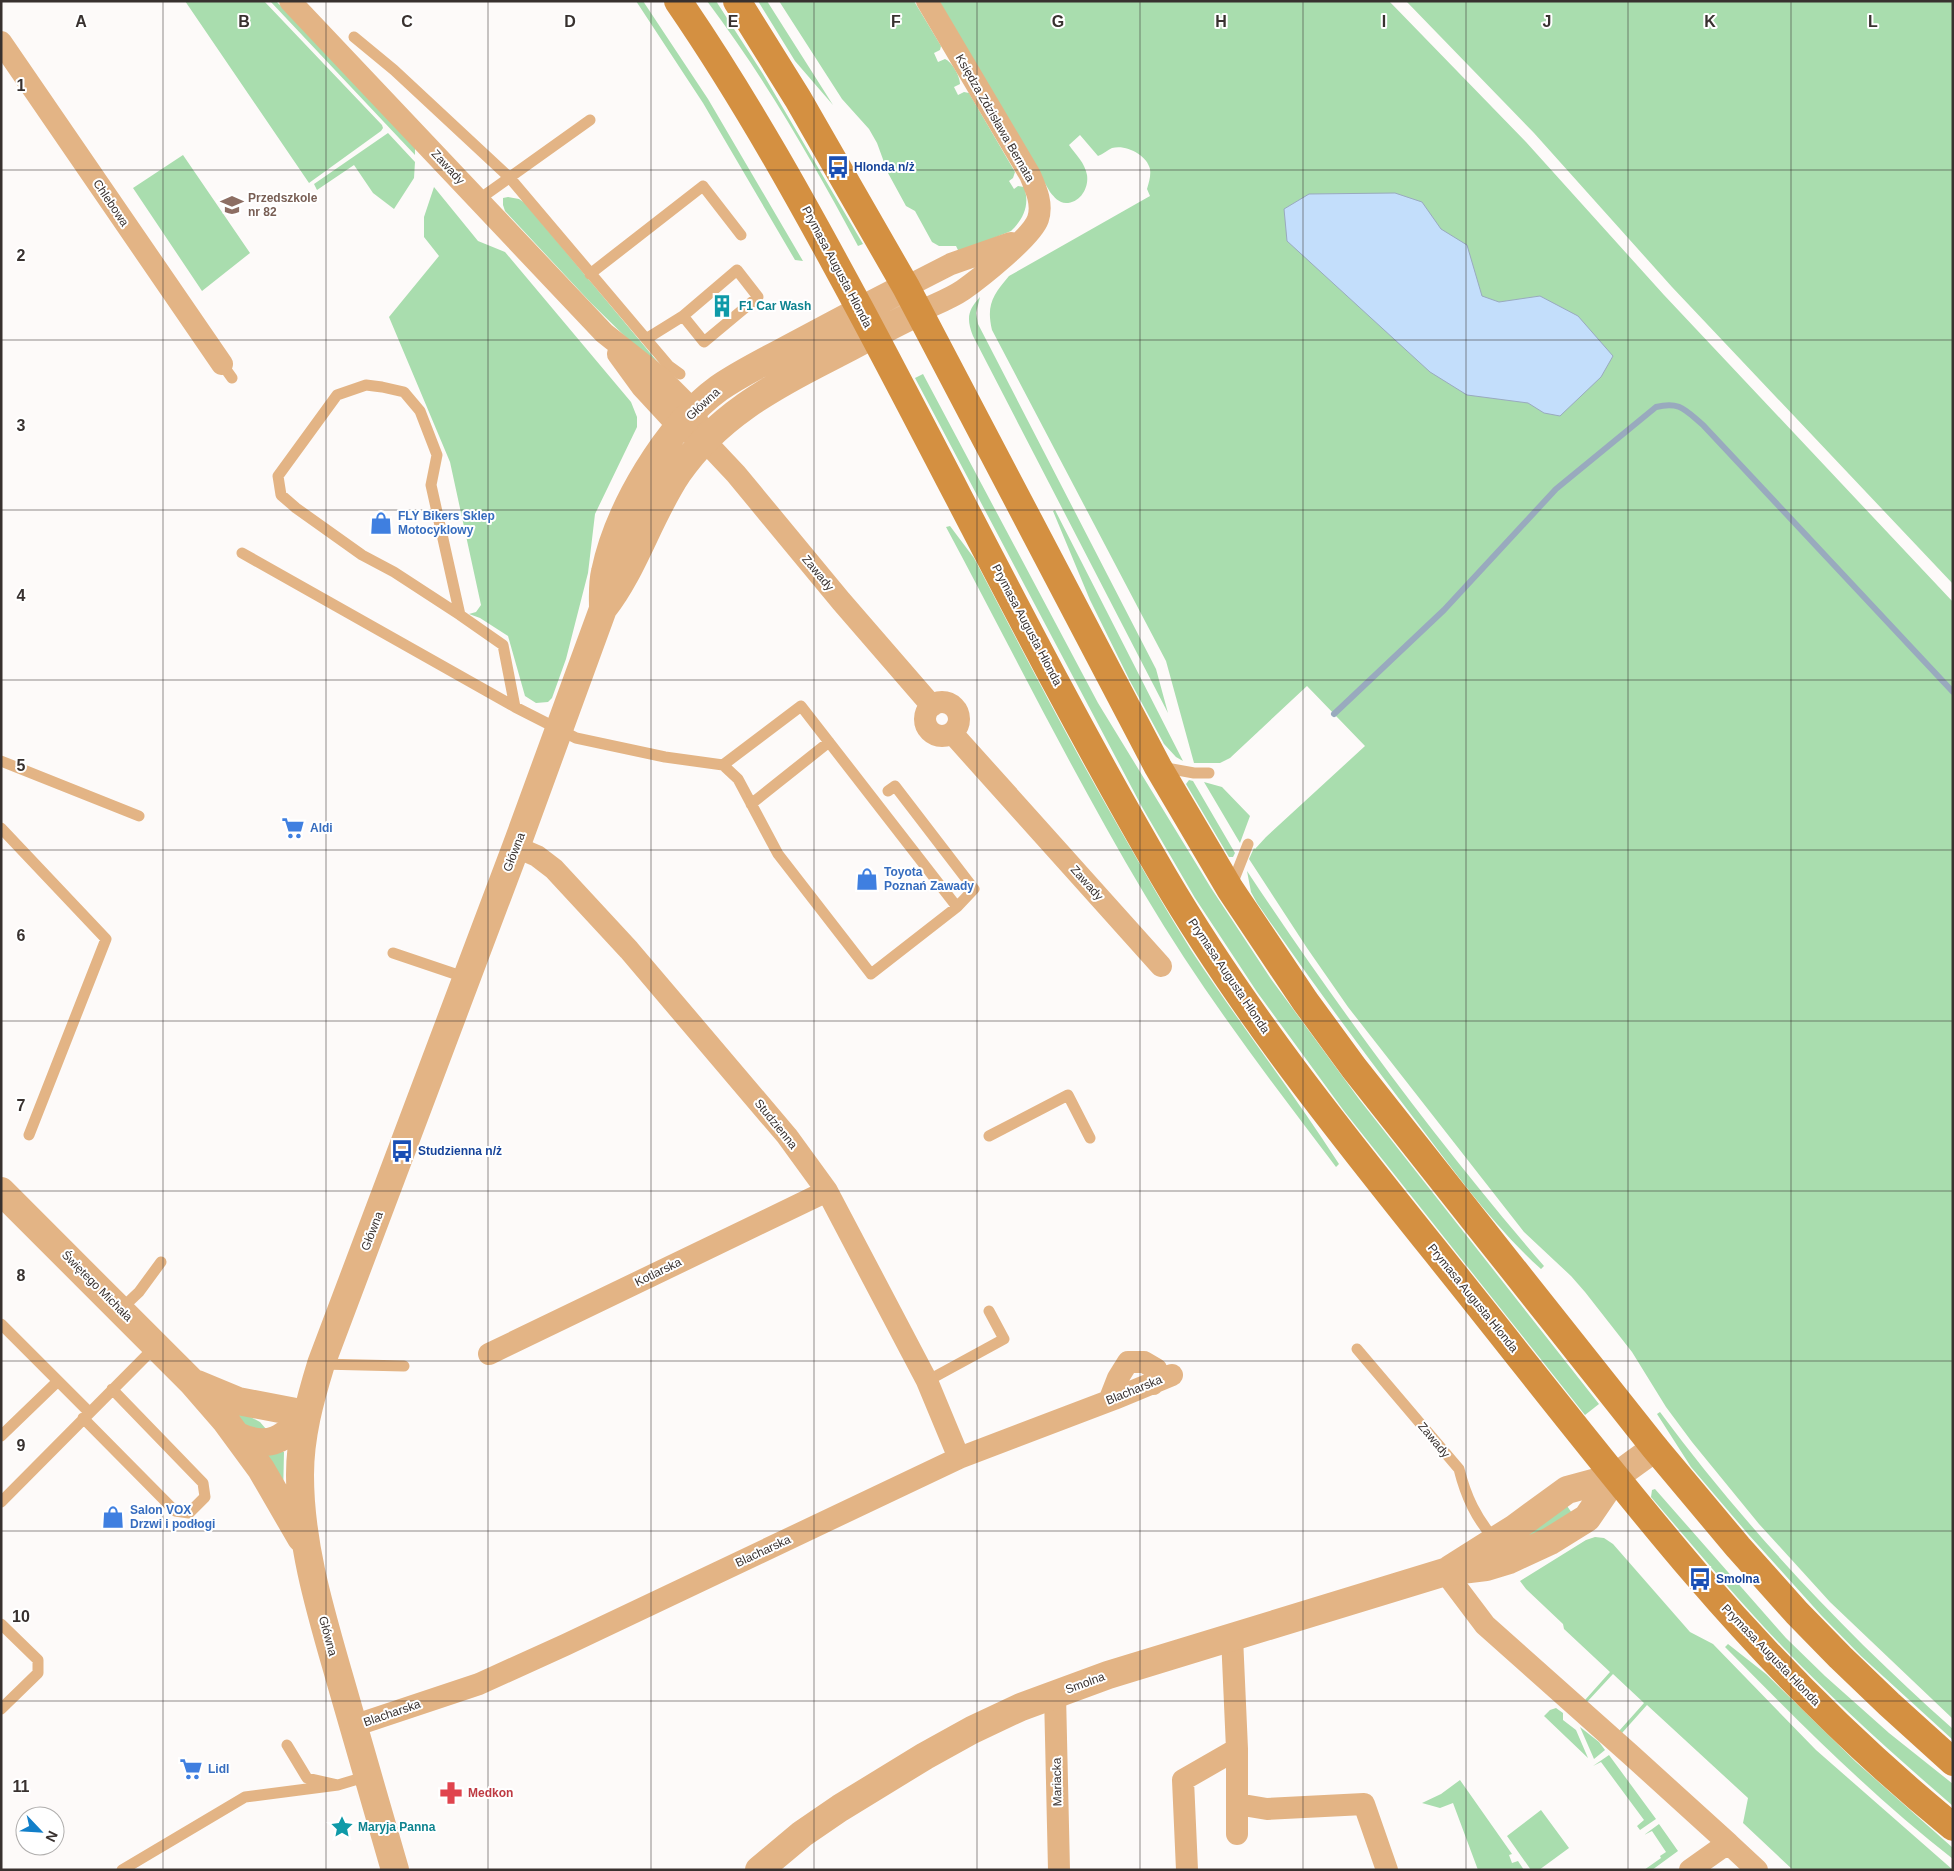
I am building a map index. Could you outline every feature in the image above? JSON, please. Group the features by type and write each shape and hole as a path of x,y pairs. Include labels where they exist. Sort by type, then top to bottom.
{"main road":[{"name":"Prymasa Augusta Hlonda","path":"678,1 743,101 786,173 874,335 1097,758 1166,881 1219,963 1283,1055 1343,1134 1615,1477 1700,1579 1799,1686 1852,1738 1953,1827"},
{"path":"738,1 798,98 906,287 1158,766 1230,889 1305,1001 1354,1068 1654,1448 1738,1547 1797,1613 1889,1704 1953,1762"}],"street":[{"name":"Zawady","path":"290,1 604,333 642,387 687,419 747,486 932,706 943,703 950,704 955,709 959,722 952,733 1161,966"},
{"name":"Księdza Zdzisława Bernata","path":"927,1 1036,187 1039,196 1038,218 1026,238"},
{"name":"Chlebowa","path":"1,42 227,371"},
{"path":"906,287 951,264 1026,238"},
{"path":"919,312 962,291 1026,238"},
{"name":"Główna","path":"603,609 604,572 629,504 655,458 687,419 719,389 732,380 906,287"},
{"name":"Główna","path":"395,1870 333,1654 306,1546 300,1474 306,1414 321,1364 560,730 603,609 626,576 671,484 704,440 758,396 919,312"},
{"name":"Zawady","path":"604,333 670,373 687,419"},
{"name":"Studzienna","path":"516,847 537,856 554,869 629,950 786,1136 826,1191 927,1381 959,1458"},
{"name":"Świętego Michała","path":"1,1191 192,1382 238,1436 306,1546"},
{"name":"Kotlarska","path":"489,1354 826,1191"},
{"name":"Blacharska","path":"354,1726 479,1684 959,1458 1163,1379"},
{"name":"Świętego Michała","path":"192,1382 238,1401 306,1414"},
{"path":"238,1436 258,1443 280,1439 294,1428 306,1414"},
{"name":"Smolna","path":"759,1870 802,1834 840,1808 925,1756 1013,1710 1108,1675 1445,1572 1486,1567 1510,1560 1550,1541 1587,1518 1615,1477 1654,1448"},
{"name":"Smolna","path":"1445,1572 1515,1528 1567,1490 1615,1477"},
{"path":"1445,1572 1485,1625 1757,1870"},
{"path":"1232,1637 1237,1749 1236,1834"},
{"name":"Mariacka","path":"1055,1694 1059,1870"},
{"path":"1187,1870 1184,1780 1237,1749"},
{"path":"1237,1804 1266,1809 1364,1804 1387,1870"},
{"path":"1690,1870 1728,1844"}],"lane":[{"path":"354,37 394,70 510,178 646,339 670,373"},
{"path":"478,200 590,120"},
{"path":"590,274 703,186 741,235"},
{"path":"646,339 683,316 737,270 758,297 704,342 683,316"},
{"path":"460,615 431,485 437,455 420,411 404,392 382,387 366,385 337,395 278,476 282,495 296,508 362,554 394,572 504,645 515,707"},
{"path":"242,553 515,707 576,738 665,757 723,765 738,780 778,854 870,974 956,907 974,889 894,786 888,791"},
{"path":"723,765 801,706 956,907"},
{"path":"751,804 829,742"},
{"path":"1,761 139,816"},
{"path":"1158,766 1194,773 1209,773"},
{"path":"1,828 106,939 29,1135"},
{"path":"1230,889 1248,844"},
{"path":"393,953 467,978"},
{"path":"989,1136 1068,1096 1090,1138"},
{"path":"120,1310 139,1292 161,1262"},
{"path":"927,1381 1004,1339 989,1311"},
{"path":"1,1324 58,1381 86,1415 175,1510 189,1513 205,1497 203,1483 112,1389"},
{"path":"1,1502 156,1346"},
{"name":"Zawady","path":"1357,1349 1459,1469 1465,1494 1484,1527 1495,1540"},
{"path":"321,1364 404,1366"},
{"path":"1,1436 58,1381"},
{"path":"1,1624 38,1660 38,1673 1,1709"},
{"path":"287,1745 307,1778 338,1786"},
{"path":"122,1870 245,1797 338,1786 368,1776"}],"green space":[{"path":"185,1 264,1 383,128 309,183"},
{"path":"270,1 276,1 409,140 415,148 415,155"},
{"path":"636,1 643,1 708,99 803,261 795,260 703,103"},
{"path":"707,1 716,1 763,74 863,244 858,246 824,183 768,90"},
{"path":"758,1 767,1 833,105 795,61"},
{"path":"779,1 914,1 941,46 940,50 934,53 938,62 945,59 953,66 960,81 960,84 954,87 958,95 964,92 969,93 1015,172 1013,178 1009,181 1014,189 1018,186 1024,187 1026,193 1025,211 1016,226 1011,231 959,252 956,246 939,246 932,242 915,211 906,206 888,173 877,143 869,129 842,99"},
{"path":"939,1 1389,1 1526,142 1664,295 1953,602 1953,1719 1830,1602 1759,1524 1692,1442 1666,1407 1632,1352 1585,1292 1571,1276 1524,1232 1348,1007 1249,859 1254,848 1365,746 1307,686 1230,758 1220,763 1194,763 1166,661 992,330 990,321 992,301 1009,276 1150,196 1147,189 1150,169 1145,159 1129,149 1112,148 1098,156 1080,135 1069,145 1086,171 1087,185 1083,194 1071,202 1063,203 1057,199 1050,192"},
{"path":"1406,1 1953,1 1953,584 1672,287 1534,133"},
{"path":"388,133 415,162 414,178 394,209 373,193 354,165 317,190 314,184"},
{"path":"183,155 250,253 202,291 133,188"},
{"path":"434,187 478,241 505,252 631,402 637,417 637,427 595,514 588,573 566,659 552,698 548,702 536,703 525,696 508,636 480,618 469,614 476,612 481,605 450,462 389,317 439,256 424,237 424,217"},
{"path":"503,198 519,199 525,203 666,372 648,359 591,303 505,211"},
{"path":"980,297 976,313 978,324 1156,669 1168,713 973,336 969,324 969,315"},
{"path":"923,374 1098,703 1211,888 1271,979 1359,1099 1599,1404 1585,1415 1344,1111 1257,992 1195,898 1142,807 915,378"},
{"path":"1055,510 1183,761 1176,757 1164,744 1130,681 1090,600 1053,511"},
{"path":"950,526 974,558 1046,696 1173,921 1209,977 1339,1164 1336,1167 1261,1068 1189,966 1145,895 1093,805 946,527"},
{"path":"1189,780 1193,781 1235,853 1233,857 1229,857 1186,784"},
{"path":"1204,782 1222,787 1250,816 1240,843"},
{"path":"1247,871 1352,1023 1465,1171 1544,1266 1541,1269 1507,1235 1475,1198 1355,1040 1257,903 1251,892"},
{"path":"239,1411 260,1422 272,1436 253,1434 237,1416"},
{"path":"1660,1412 1762,1538 1798,1578 1874,1655 1953,1729 1953,1740 1861,1656 1748,1534 1691,1467 1657,1414"},
{"path":"256,1452 284,1452 283,1497"},
{"path":"1655,1489 1786,1638 1889,1733 1953,1784 1953,1806 1844,1708 1764,1627 1651,1497 1652,1490"},
{"path":"1565,1503 1574,1516 1555,1528 1477,1557"},
{"path":"1595,1537 1604,1538 1613,1544 1690,1632 1713,1644 1816,1750 1953,1870 1793,1870 1743,1823 1748,1798 1647,1705 1622,1733 1619,1731 1644,1703 1613,1674 1587,1702 1585,1700 1610,1672 1564,1629 1563,1624 1520,1581 1586,1540"},
{"path":"1728,1644 1766,1674 1856,1762 1953,1848 1953,1859 1893,1809 1836,1757 1725,1647"},
{"path":"1556,1708 1563,1713 1563,1720 1576,1730 1588,1758 1544,1716 1550,1710"},
{"path":"1580,1727 1599,1742 1605,1750 1594,1759"},
{"path":"1609,1755 1656,1819 1640,1830 1637,1826 1644,1820 1601,1762 1593,1766"},
{"path":"1460,1780 1512,1854 1509,1855 1512,1863 1518,1861 1524,1870 1478,1870 1453,1803 1440,1808 1422,1803 1441,1794"},
{"path":"1541,1810 1569,1848 1539,1870 1531,1870 1507,1836"},
{"path":"1659,1824 1678,1851 1652,1870 1644,1870 1666,1852 1652,1831 1644,1835"}],"water":[{"path":"1395,193 1422,202 1441,229 1467,245 1482,296 1499,302 1540,296 1578,316 1613,356 1601,377 1560,416 1544,413 1528,403 1467,395 1430,372 1287,241 1284,209 1309,194"}],"waterway":[{"path":"1334,714 1444,610 1556,489 1656,407 1664,405 1682,408 1703,425 1953,692"}],"place":[{"name":"Hlonda n/ż","path":"838,167"},
{"name":"Przedszkole nr 82","path":"232,205"},
{"name":"F1 Car Wash","path":"722,306"},
{"name":"FLY Bikers Sklep Motocyklowy","path":"381,523"},
{"name":"Aldi","path":"293,828"},
{"name":"Toyota Poznań Zawady","path":"867,879"},
{"name":"Studzienna n/ż","path":"402,1151"},
{"name":"Salon VOX Drzwi i podłogi","path":"113,1517"},
{"name":"Smolna","path":"1700,1579"},
{"name":"Lidl","path":"191,1769"},
{"name":"Medkon","path":"451,1793"},
{"name":"Maryja Panna","path":"342,1827"}]}
